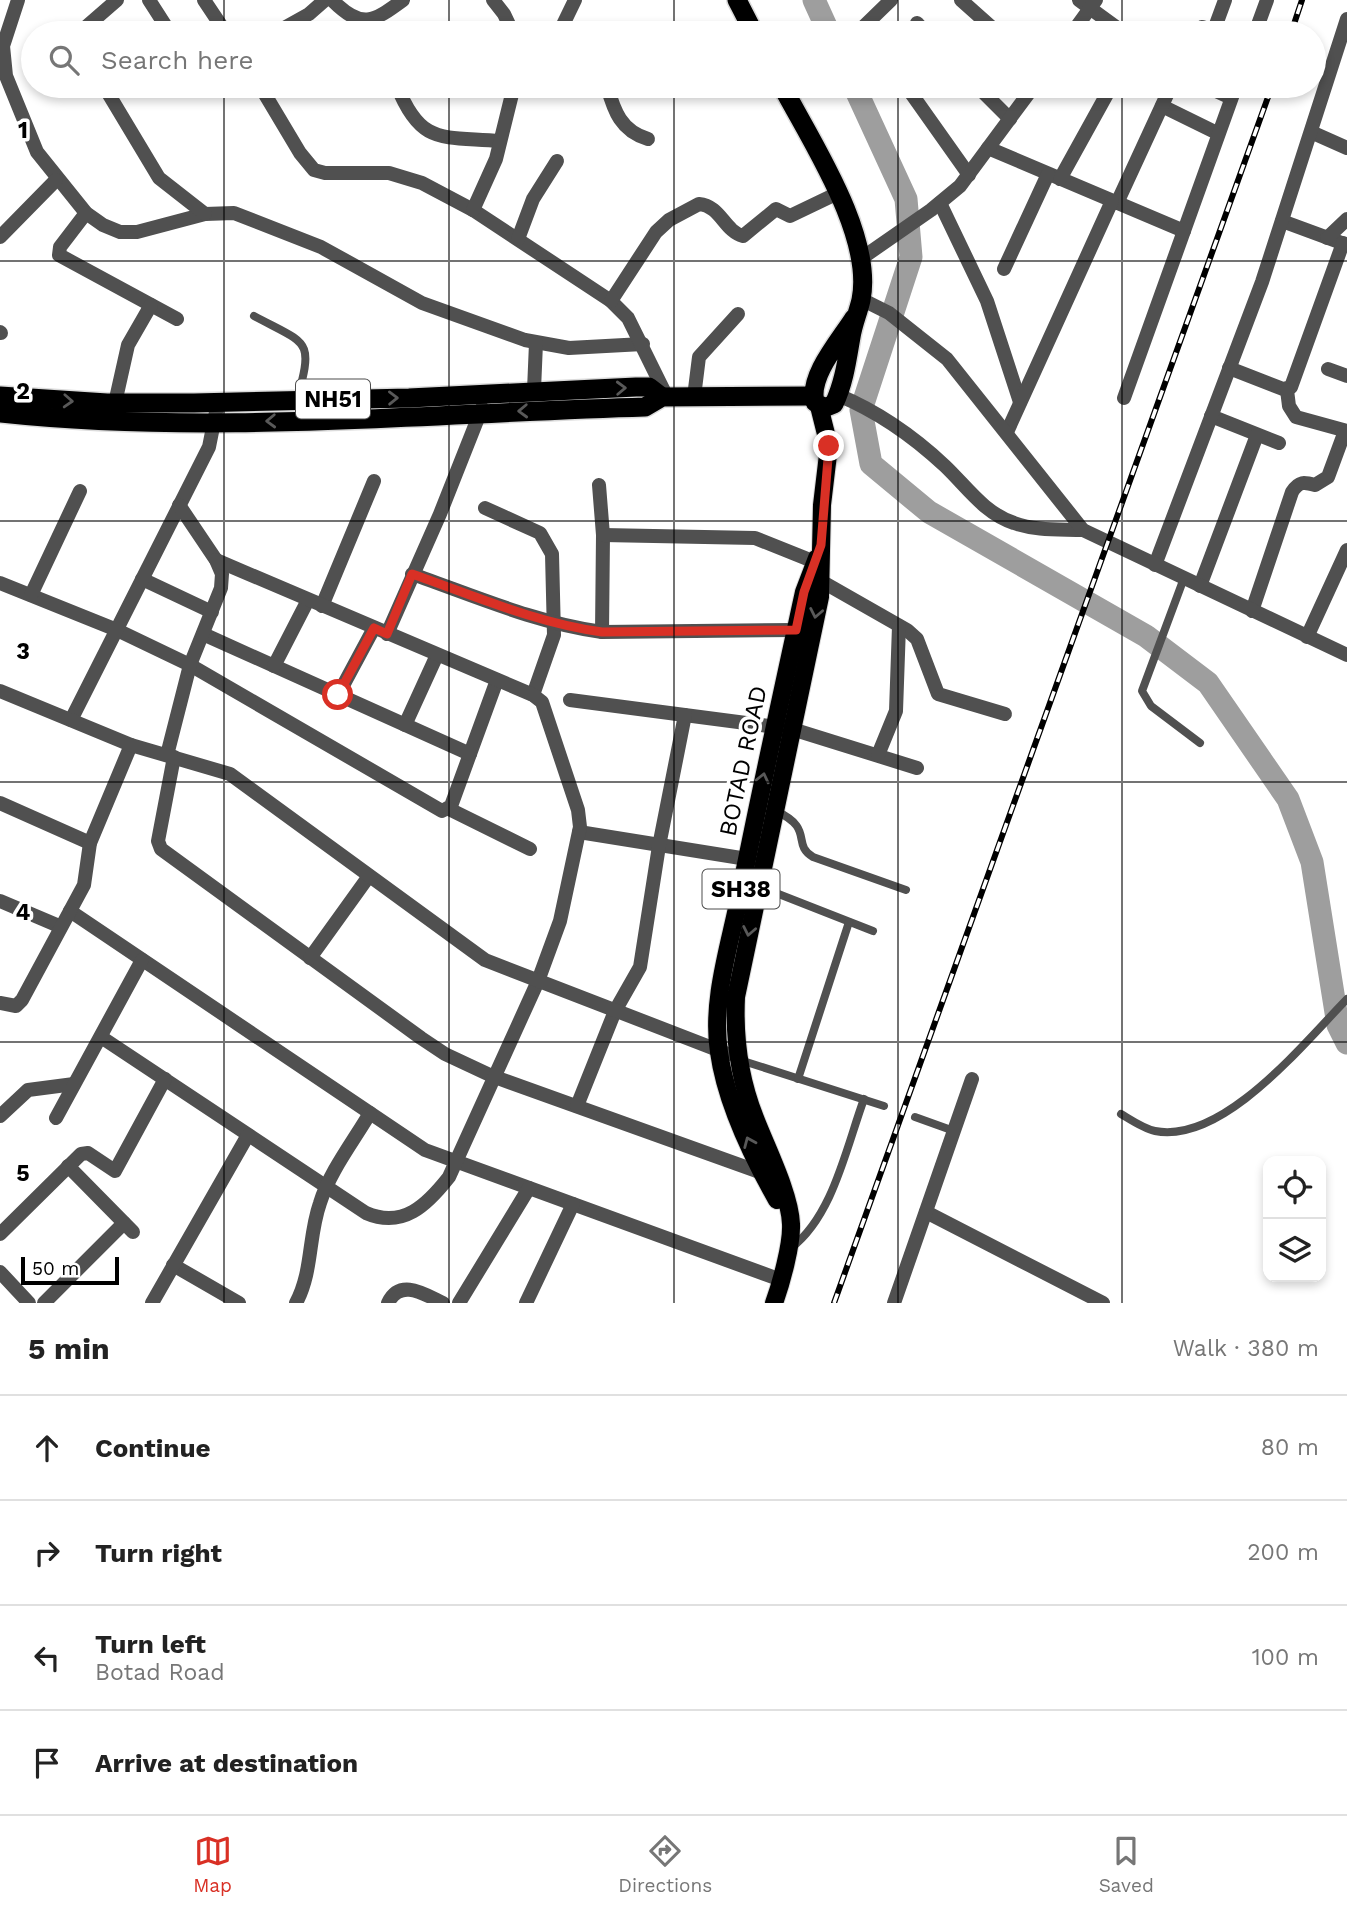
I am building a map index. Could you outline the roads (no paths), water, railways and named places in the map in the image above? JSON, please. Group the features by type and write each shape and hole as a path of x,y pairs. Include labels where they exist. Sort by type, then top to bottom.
{"highway":[{"path":"737,0 748,21"},
{"path":"788,98 848,214 859,260 861,299 839,356 819,376 826,400"},
{"name":"NH51","path":"0,396 115,402 218,402 649,387 664,397"},
{"name":"NH51","path":"0,413 107,421 216,423 645,407 664,397 826,400"}],"main road":[{"name":"BOTAD ROAD","path":"792,1225 762,1173 725,1081 719,1052 721,987 747,859 765,807 821,581 818,554 828,444 826,400"},
{"name":"BOTAD ROAD","path":"784,728 796,630 818,554"},
{"name":"BOTAD ROAD","path":"765,807 758,886 736,997 737,1058 792,1225"},
{"path":"774,1303 792,1225"}],"street":[{"path":"18,0 2,47 6,76 22,118 37,152 56,180 86,213 120,232 137,233 205,214 234,213 321,247 422,303 536,343 569,348 643,344"},
{"path":"93,21 117,0"},
{"path":"149,0 162,21"},
{"path":"204,0 218,21"},
{"path":"296,21 325,0"},
{"path":"332,0 361,21"},
{"path":"380,21 403,0"},
{"path":"493,0 507,21"},
{"path":"568,21 575,0"},
{"path":"873,21 891,0"},
{"path":"961,0 985,21"},
{"path":"1221,21 1225,0"},
{"path":"1259,21 1267,0"},
{"path":"1078,21 1088,3 1110,21"},
{"path":"1326,92 1342,50 1347,19"},
{"path":"111,98 159,178 205,214"},
{"path":"267,98 300,153 314,170 325,173 365,172 405,176 473,210 611,301 628,318 643,344 664,397"},
{"path":"402,98 408,114 430,132 500,141"},
{"path":"473,210 488,178 510,98"},
{"path":"610,98 613,109 624,125 635,135 648,139"},
{"path":"914,98 969,175"},
{"path":"989,98 1010,119"},
{"path":"859,260 935,207 969,175 1025,98"},
{"path":"1004,269 1054,176 1104,98"},
{"path":"1007,432 1166,98"},
{"path":"1124,398 1231,98"},
{"path":"1155,565 1229,368 1324,98"},
{"path":"1162,106 1217,133"},
{"path":"1311,132 1347,148"},
{"path":"988,148 1184,231"},
{"path":"518,239 533,200 557,161"},
{"path":"0,237 56,180"},
{"path":"611,301 656,232 669,220 699,204 715,208 737,234 743,236 769,211 776,209 790,215 838,193"},
{"path":"935,207 987,301 1020,402"},
{"path":"86,213 60,247 59,255 177,319"},
{"path":"1327,237 1347,219"},
{"path":"1252,611 1292,492 1296,485 1304,482 1315,485 1328,477 1346,431 1296,416 1289,406 1287,390 1294,382 1345,244 1282,221"},
{"path":"861,299 889,313 947,359 1083,530"},
{"path":"115,402 128,345 151,305"},
{"path":"694,397 699,357 738,314"},
{"path":"534,390 536,343"},
{"path":"1229,368 1287,390"},
{"path":"1328,369 1347,376"},
{"path":"338,695 380,631 412,574 440,514 487,393"},
{"path":"826,400 873,410 919,443 981,504 998,516 1038,529 1083,530 1347,655"},
{"path":"71,720 209,447 216,423 218,402"},
{"path":"1211,416 1279,443"},
{"path":"1200,586 1257,435"},
{"path":"274,666 315,603 374,481"},
{"path":"599,485 603,535 602,632"},
{"path":"30,595 80,491"},
{"path":"181,501 222,574 221,588 190,665 171,756 158,841 162,849 445,1054 492,1076 762,1173"},
{"path":"485,508 540,533 552,554 552,649 533,695"},
{"path":"603,535 755,538 818,554"},
{"path":"1307,637 1347,550"},
{"path":"100,1037 376,1217 404,1217 435,1195 455,1161 538,981 560,921 579,832 578,810 542,702 533,695 216,560"},
{"path":"412,574 554,624 602,632 796,630"},
{"path":"142,579 212,612"},
{"path":"821,581 917,639 938,694 1005,714"},
{"path":"0,583 117,630 190,665 442,811 449,809 530,849"},
{"path":"878,755 896,711 899,626"},
{"path":"203,634 470,754"},
{"path":"405,724 437,655"},
{"path":"449,809 497,681"},
{"path":"0,691 131,744 230,774 485,960 737,1058"},
{"path":"570,700 784,728 917,768"},
{"path":"577,1106 615,1011 640,967 659,846 685,715"},
{"path":"0,1003 16,1006 22,1000 59,926 84,885 90,843 131,744"},
{"path":"0,803 90,843"},
{"path":"579,832 747,859"},
{"path":"310,958 369,876"},
{"path":"0,901 59,926"},
{"path":"70,911 425,1150 781,1280"},
{"path":"56,1118 142,960"},
{"path":"0,1234 81,1154 88,1153 115,1171 164,1079"},
{"path":"894,1303 972,1079"},
{"path":"0,1116 28,1090 74,1084"},
{"path":"296,1303 309,1272 313,1228 326,1186 370,1114"},
{"path":"152,1303 248,1135"},
{"path":"44,1303 128,1228 68,1166"},
{"path":"459,1303 529,1188"},
{"path":"526,1303 573,1203"},
{"path":"926,1212 1100,1302"},
{"path":"173,1265 239,1303"},
{"path":"0,1272 29,1303"},
{"path":"388,1303 399,1290 408,1288 443,1303"}],"lane":[{"path":"254,316 299,341 306,348 308,359 297,400"},
{"path":"1184,578 1167,615 1144,680 1144,699 1200,743"},
{"path":"765,807 794,820 799,826 803,847 813,857 906,890"},
{"path":"758,886 873,931"},
{"path":"798,1079 849,922"},
{"path":"1121,1114 1153,1131 1200,1128 1234,1109 1347,999"},
{"path":"737,1058 884,1106"},
{"path":"786,1251 806,1236 821,1216 864,1099"},
{"path":"915,1117 954,1131"}],"waterway":[{"path":"814,0 824,21"},
{"path":"860,98 906,199 911,257 861,410 871,464 929,512 1146,636 1208,683 1288,799 1312,862 1338,1025 1347,1043"}],"railway":[{"path":"1295,21 1302,0"},
{"path":"834,1303 1268,98"}]}
